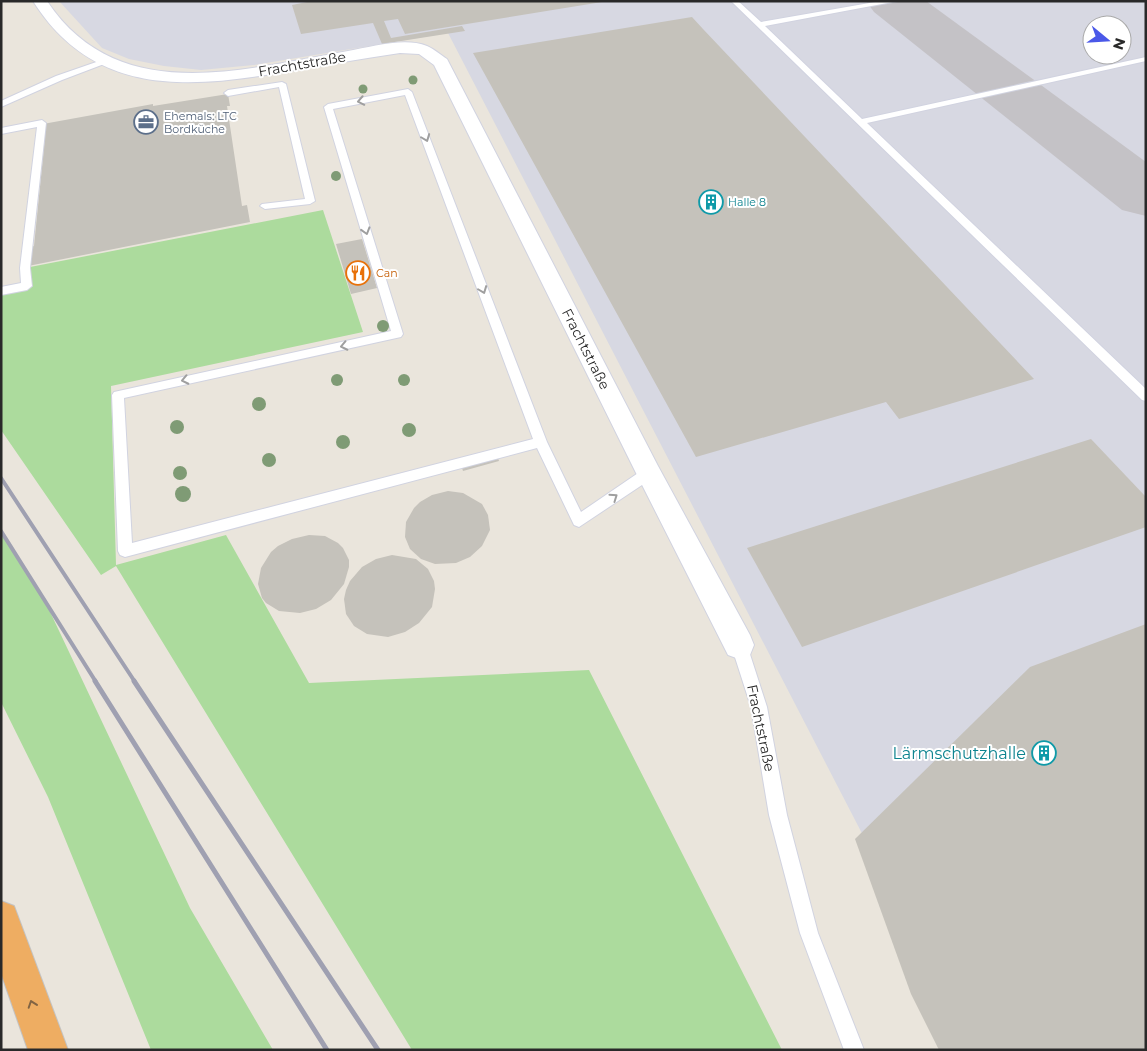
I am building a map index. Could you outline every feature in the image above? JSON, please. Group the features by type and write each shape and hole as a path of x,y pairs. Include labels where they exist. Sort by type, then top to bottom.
{"highway":[{"path":"1,919 48,1050"}],"street":[{"name":"Frachtstraße","path":"40,1 58,26 88,52 150,76 188,78 241,74 280,76 400,48 423,50 441,62 649,473 739,645"}],"lane":[{"path":"734,1 1146,397"},
{"path":"758,25 895,1"},
{"path":"861,122 1146,59"},
{"path":"1,104 59,78 108,61"},
{"path":"228,93 280,76 310,201 265,206"},
{"path":"541,442 125,551 118,395 397,334 328,107 408,92 541,442 579,521 649,473"},
{"path":"1,130 42,124 25,268 27,286 1,291"},
{"name":"Frachtstraße","path":"739,645 759,707 778,815 809,934 854,1050"}],"shaded area":[{"path":"59,1 1146,1 1146,1050 974,1050 448,33 254,65 201,70 164,66 129,59 102,48"}],"green space":[{"path":"323,210 363,332 111,386 116,565 226,535 309,683 589,670 782,1050 412,1050 116,566 101,575 1,430 1,291 27,286 25,268"},
{"path":"1,531 44,599 190,908 273,1050 151,1050 48,797 1,702"}],"building":[{"path":"312,1 602,2 405,34 398,19 384,21 391,38 462,26 465,31 382,44 373,23 301,34 292,5"},
{"name":"Halle 8","path":"692,17 1034,379 899,419 886,402 696,457 473,53"},
{"path":"228,94 230,106 227,106 242,206 247,205 250,222 28,266 30,247 34,246 45,137 42,137 43,124 153,104 153,106"},
{"path":"362,239 377,288 351,294 336,244"},
{"path":"1091,439 1146,497 1146,527 802,647 747,548"},
{"path":"497,455 499,461 463,471 461,465"},
{"path":"448,491 463,493 482,504 488,515 490,530 482,546 470,557 456,563 435,564 421,559 410,549 405,537 406,522 420,502 432,495"},
{"path":"309,535 325,536 343,548 349,560 344,584 331,600 316,609 300,613 279,611 266,603 262,598 258,584 261,568 271,552 278,546 292,539"},
{"path":"392,555 416,559 428,569 434,581 435,589 432,607 419,623 405,632 388,637 367,634 354,626 346,614 344,599 346,590 350,581 362,567 376,559"},
{"name":"Lärmschutzhalle","path":"1146,624 1146,1050 939,1050 911,994 855,839 1030,667"}],"taxiway":[{"path":"892,1 1146,195"}],"railway":[{"path":"1,478 135,682"},
{"path":"1,531 96,682"},
{"path":"95,681 327,1050"},
{"path":"134,681 378,1050"}],"place":[{"name":"Ehemals: LTC Bordküche","path":"146,122"},
{"name":"Halle 8","path":"711,202"},
{"name":"Can","path":"358,273"},
{"name":"Lärmschutzhalle","path":"1044,753"}]}
